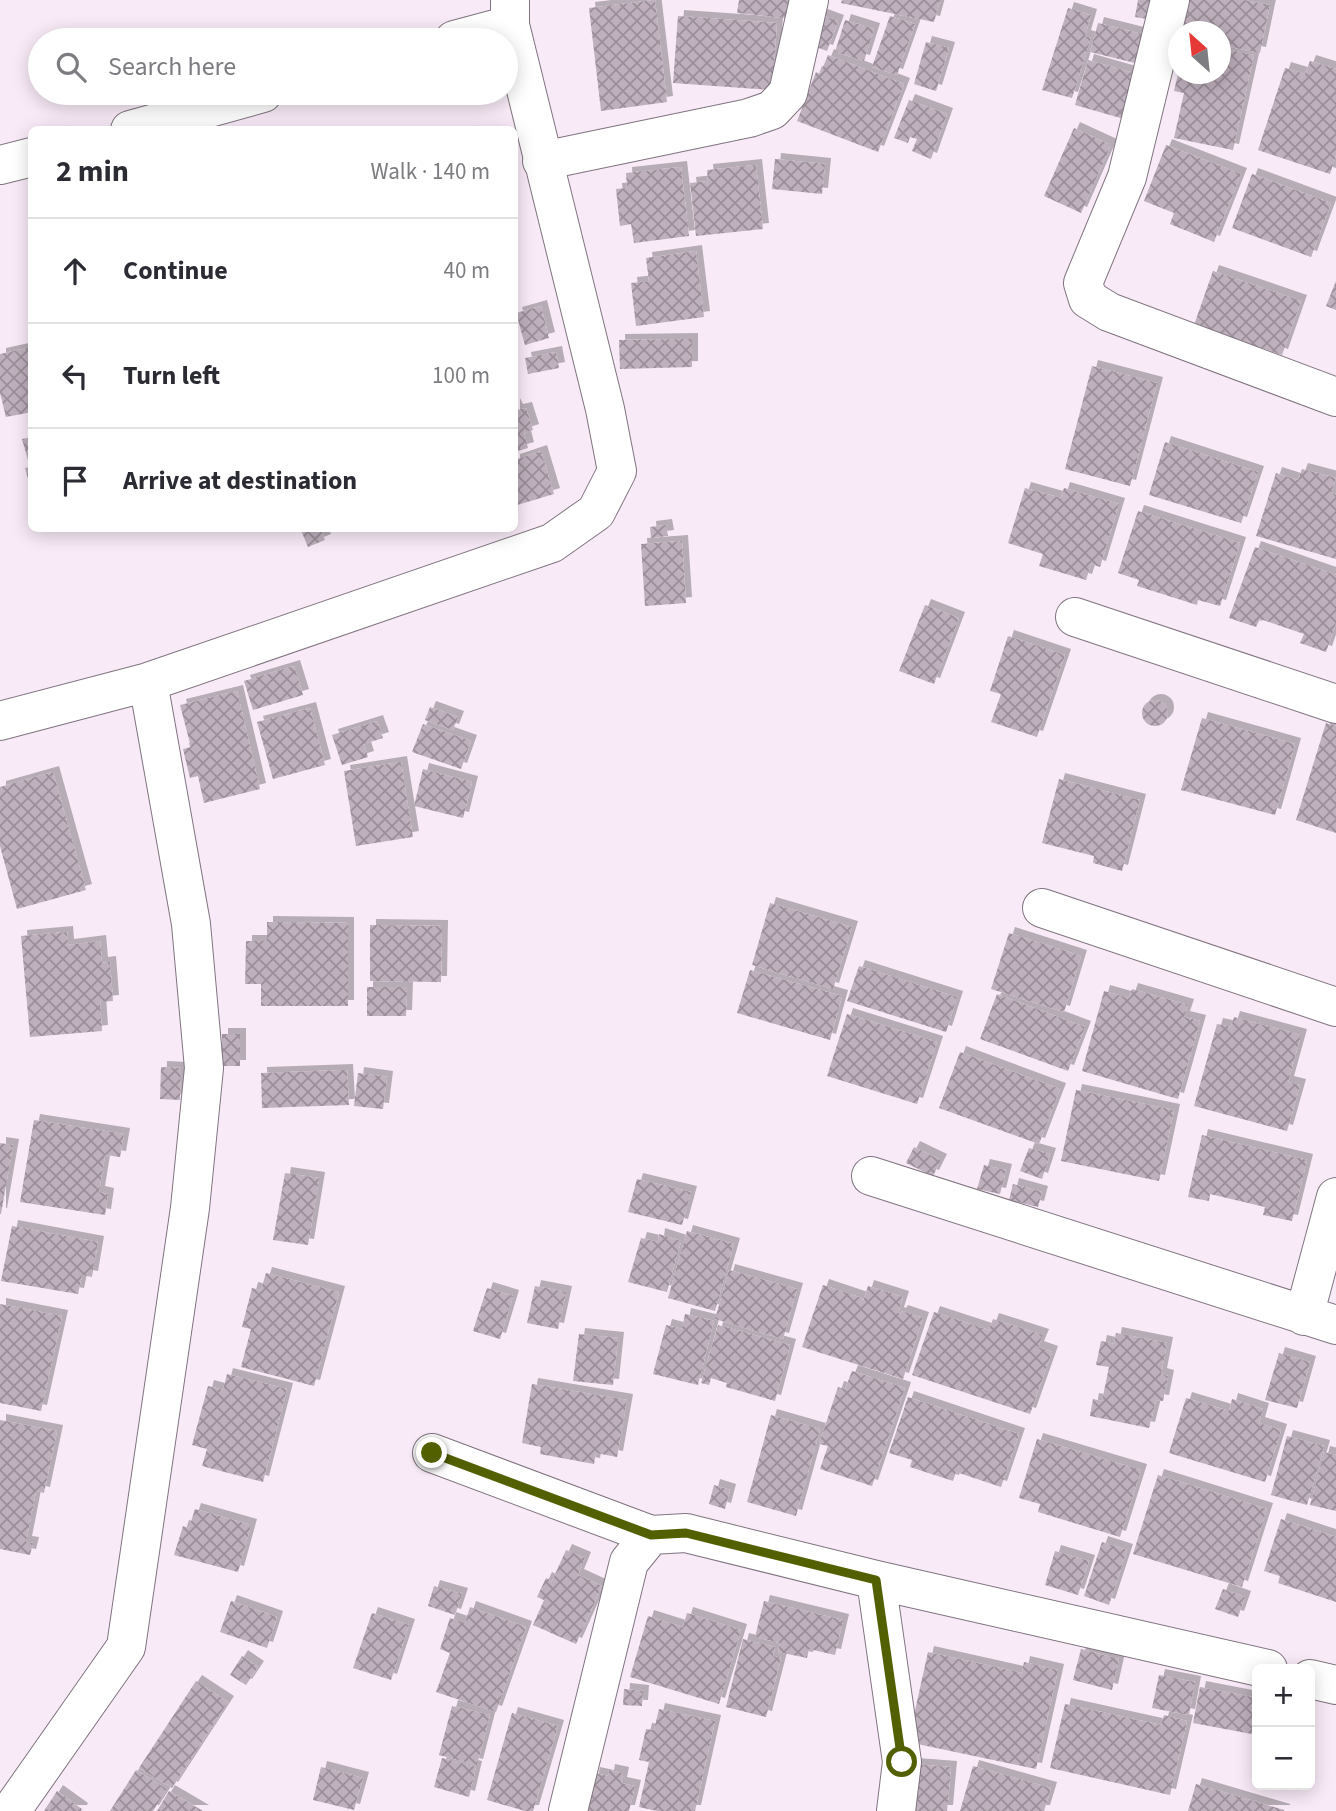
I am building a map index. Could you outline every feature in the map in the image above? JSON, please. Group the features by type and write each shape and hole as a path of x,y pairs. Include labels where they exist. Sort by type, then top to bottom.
{"street":[{"path":"542,161 748,118 772,110 788,93 809,0"},
{"path":"1170,0 1127,177 1083,283 1088,299 1108,312 1336,397"},
{"path":"478,28 510,12"},
{"path":"0,721 148,682 552,543 596,512 617,471 605,409 542,161 518,49"},
{"path":"144,126 220,105"},
{"path":"0,165 28,158"},
{"path":"1076,617 1336,704"},
{"path":"11,1811 126,1647 190,1208 204,1068 191,924 148,682"},
{"path":"1042,908 1336,1007"},
{"path":"871,1176 1320,1321 1336,1197"},
{"path":"432,1453 651,1535 686,1533 876,1580 1252,1665"},
{"path":"568,1811 629,1562 651,1535"},
{"path":"876,1580 902,1762 896,1811"},
{"path":"1315,1680 1336,1685"}],"building":[{"path":"655,0 667,102 601,111 589,8"},
{"path":"739,0 797,0 794,19 737,13"},
{"path":"842,0 940,0 934,22 841,3"},
{"path":"1138,0 1157,0 1153,20 1135,17"},
{"path":"1188,0 1244,0 1270,5 1260,53 1231,47 1231,21 1183,21"},
{"path":"1068,8 1091,15 1085,36 1091,38 1072,98 1042,90"},
{"path":"816,13 838,21 827,51 805,43"},
{"path":"678,16 777,23 772,90 673,83"},
{"path":"890,16 915,24 897,75 872,67"},
{"path":"845,20 874,29 864,61 835,52"},
{"path":"1098,23 1146,35 1139,64 1090,52"},
{"path":"926,42 949,48 936,91 914,84"},
{"path":"1231,50 1254,55 1233,150 1174,138 1184,93 1174,91 1176,84 1231,84"},
{"path":"828,55 904,84 878,152 797,121 816,72 820,74"},
{"path":"1088,60 1137,74 1124,119 1075,105"},
{"path":"1310,61 1336,69 1336,155 1330,174 1258,150 1285,68 1305,74"},
{"path":"909,100 947,114 931,159 912,151 917,139 910,137 908,143 894,138"},
{"path":"1074,128 1111,145 1081,213 1044,196"},
{"path":"1166,145 1241,174 1214,242 1170,224 1174,213 1144,201"},
{"path":"775,159 825,164 822,194 772,189"},
{"path":"756,165 763,229 696,236 690,183 708,181 707,170"},
{"path":"681,167 689,236 634,243 631,224 620,226 616,189 627,188 626,173"},
{"path":"1252,174 1331,203 1311,257 1232,228"},
{"path":"696,251 704,317 636,326 631,283 649,281 646,258"},
{"path":"1213,271 1301,301 1282,355 1194,325"},
{"path":"1336,281 1336,310 1326,306"},
{"path":"541,306 549,338 525,345 518,312"},
{"path":"692,339 692,367 620,369 619,340"},
{"path":"28,348 28,413 6,417 0,393 0,354"},
{"path":"556,352 559,368 528,374 525,358"},
{"path":"1092,366 1157,383 1130,486 1065,469"},
{"path":"526,408 533,430 524,433 528,448 518,451 518,410"},
{"path":"28,438 28,460 22,439"},
{"path":"1165,442 1258,472 1241,523 1149,495"},
{"path":"541,451 554,494 518,505 518,459"},
{"path":"1302,469 1336,478 1331,493 1336,495 1336,559 1256,536 1276,473 1298,480"},
{"path":"1025,488 1061,498 1064,488 1119,504 1100,567 1091,564 1086,580 1039,566 1043,554 1008,543"},
{"path":"1138,511 1240,543 1220,606 1198,600 1197,605 1137,586 1139,580 1118,573"},
{"path":"666,525 668,536 651,538 650,527"},
{"path":"302,532 322,532 325,540 308,547"},
{"path":"682,541 686,603 645,606 641,544"},
{"path":"1255,547 1336,575 1336,623 1326,652 1300,643 1304,634 1260,619 1256,627 1229,618"},
{"path":"925,605 959,618 934,684 899,671"},
{"path":"1008,636 1065,655 1037,737 991,722 1001,694 990,691"},
{"path":"294,666 303,695 253,710 244,681"},
{"path":"237,691 260,789 204,803 198,776 190,778 183,749 191,747 180,705"},
{"path":"1155,700 1164,704 1168,713 1164,722 1155,726 1146,722 1142,713 1146,704"},
{"path":"430,707 458,717 453,730 425,720"},
{"path":"310,708 325,765 273,779 257,722"},
{"path":"1202,718 1295,744 1275,815 1181,790"},
{"path":"377,721 383,738 364,744 368,757 342,765 332,735"},
{"path":"1326,723 1336,726 1336,833 1296,820"},
{"path":"423,724 471,741 461,769 412,752"},
{"path":"401,762 413,837 356,846 344,771"},
{"path":"423,769 472,782 463,818 414,806"},
{"path":"53,772 86,890 17,909 0,846 0,787"},
{"path":"1059,779 1140,800 1122,871 1093,863 1094,856 1042,843"},
{"path":"770,903 852,927 833,989 752,965"},
{"path":"267,922 348,923 348,1006 261,1006 261,984 245,984 246,941 267,941"},
{"path":"370,925 442,926 441,982 370,981"},
{"path":"67,932 68,945 100,941 102,963 110,962 113,1001 100,1002 102,1031 30,1037 21,936"},
{"path":"1009,933 1081,956 1064,1012 991,989"},
{"path":"859,966 957,997 946,1032 847,1001"},
{"path":"750,970 842,996 830,1040 737,1013"},
{"path":"367,987 407,987 406,1016 367,1016"},
{"path":"1132,989 1188,1005 1184,1017 1200,1021 1178,1099 1082,1071 1104,991 1129,998"},
{"path":"997,994 1085,1027 1068,1071 980,1039"},
{"path":"847,1014 937,1042 917,1104 827,1076"},
{"path":"1234,1017 1301,1035 1288,1082 1300,1085 1287,1131 1194,1106 1217,1024 1231,1027"},
{"path":"222,1034 240,1034 240,1066 222,1066"},
{"path":"960,1052 1060,1089 1039,1144 939,1108"},
{"path":"161,1067 181,1068 180,1100 160,1099"},
{"path":"347,1070 349,1105 262,1108 261,1073"},
{"path":"358,1073 387,1077 383,1109 354,1106"},
{"path":"1076,1090 1174,1110 1159,1181 1061,1161"},
{"path":"34,1120 124,1134 120,1157 105,1155 99,1192 108,1194 105,1215 20,1202"},
{"path":"1202,1135 1307,1160 1292,1221 1263,1215 1265,1207 1210,1194 1209,1201 1188,1197"},
{"path":"0,1143 13,1145 1,1214 0,1214"},
{"path":"914,1147 941,1160 933,1176 906,1163"},
{"path":"1029,1148 1050,1154 1042,1179 1020,1171"},
{"path":"984,1165 1006,1170 1000,1194 977,1189"},
{"path":"285,1173 319,1178 308,1245 273,1240"},
{"path":"637,1179 691,1192 682,1225 628,1212"},
{"path":"1013,1184 1042,1192 1038,1207 1009,1200"},
{"path":"12,1226 98,1242 92,1277 82,1275 78,1294 1,1281"},
{"path":"687,1231 734,1244 715,1311 668,1298"},
{"path":"659,1234 681,1241 667,1292 628,1282 641,1238 658,1242"},
{"path":"729,1270 797,1289 783,1339 715,1319"},
{"path":"266,1273 339,1292 314,1386 241,1367 251,1329 242,1327 252,1288 261,1290"},
{"path":"823,1285 862,1298 863,1302 868,1286 903,1297 898,1313 902,1311 923,1318 903,1379 802,1347"},
{"path":"535,1286 566,1292 558,1329 527,1323"},
{"path":"487,1288 513,1296 500,1339 473,1331"},
{"path":"0,1304 62,1316 41,1411 0,1403"},
{"path":"934,1312 989,1330 993,1319 1043,1335 1038,1347 1052,1352 1030,1414 912,1375"},
{"path":"685,1314 714,1321 698,1385 653,1374 666,1325 682,1329"},
{"path":"718,1325 790,1345 775,1401 726,1387 727,1383 711,1378 709,1385 701,1383"},
{"path":"1116,1333 1167,1343 1161,1374 1168,1376 1163,1401 1156,1400 1149,1428 1090,1416 1093,1399 1102,1401 1109,1367 1096,1365 1101,1341 1114,1344"},
{"path":"579,1334 618,1338 613,1385 573,1381"},
{"path":"1279,1353 1310,1362 1297,1408 1265,1400"},
{"path":"852,1371 905,1388 872,1486 820,1469 828,1446 819,1444 838,1387 845,1389"},
{"path":"227,1374 287,1389 263,1482 202,1466 207,1449 192,1445 208,1386 223,1390"},
{"path":"532,1384 627,1400 617,1457 596,1453 594,1464 540,1454 541,1447 522,1443"},
{"path":"908,1397 1019,1434 1001,1487 956,1472 953,1481 910,1467 912,1460 889,1453"},
{"path":"1186,1398 1229,1411 1232,1399 1263,1409 1259,1423 1281,1430 1265,1482 1169,1453"},
{"path":"771,1415 820,1429 796,1516 747,1502"},
{"path":"0,1420 57,1431 44,1493 36,1491 26,1542 33,1543 30,1555 0,1549"},
{"path":"1287,1436 1324,1446 1307,1505 1271,1495"},
{"path":"1037,1439 1141,1470 1120,1537 1038,1512 1040,1504 1019,1498"},
{"path":"1324,1452 1336,1455 1336,1511 1310,1505"},
{"path":"1158,1475 1267,1509 1242,1587 1133,1554"},
{"path":"714,1485 730,1490 725,1509 709,1504"},
{"path":"195,1509 251,1525 238,1572 174,1555 183,1526 189,1528"},
{"path":"1281,1519 1336,1537 1336,1602 1278,1583 1280,1576 1264,1571"},
{"path":"1102,1542 1127,1550 1109,1605 1084,1596"},
{"path":"566,1550 585,1558 578,1575 602,1586 576,1644 533,1625 544,1600 537,1597 546,1578 552,1581"},
{"path":"1055,1551 1089,1561 1078,1595 1045,1585"},
{"path":"434,1586 462,1594 455,1615 428,1606"},
{"path":"1223,1589 1245,1597 1238,1617 1215,1609"},
{"path":"231,1601 277,1617 267,1648 220,1632"},
{"path":"764,1601 843,1620 835,1655 809,1649 807,1658 778,1652 780,1643 755,1637"},
{"path":"470,1607 526,1627 496,1712 436,1692 450,1653 440,1649 450,1618 465,1623"},
{"path":"372,1613 409,1625 391,1680 353,1668"},
{"path":"687,1613 741,1630 719,1704 630,1677 648,1616 683,1627"},
{"path":"743,1639 775,1647 773,1656 781,1658 766,1717 726,1707"},
{"path":"1081,1649 1119,1659 1112,1690 1073,1680"},
{"path":"928,1652 1022,1673 1024,1662 1058,1670 1036,1769 908,1742"},
{"path":"242,1656 258,1667 246,1685 230,1675"},
{"path":"1159,1675 1195,1682 1189,1715 1152,1708"},
{"path":"196,1681 228,1702 172,1788 139,1768"},
{"path":"1200,1687 1252,1697 1252,1734 1193,1723"},
{"path":"624,1689 643,1691 642,1706 623,1705"},
{"path":"1065,1704 1161,1725 1164,1715 1187,1721 1170,1795 1050,1768"},
{"path":"452,1706 490,1715 477,1765 439,1755"},
{"path":"659,1709 715,1721 695,1811 657,1811 639,1807 649,1762 639,1760 646,1729 654,1730"},
{"path":"512,1713 558,1726 533,1811 487,1800"},
{"path":"442,1758 476,1767 469,1797 434,1787"},
{"path":"912,1764 951,1767 947,1811 907,1811"},
{"path":"973,1766 1051,1788 1044,1811 960,1811"},
{"path":"321,1767 363,1778 354,1810 313,1800"},
{"path":"136,1770 167,1789 153,1811 110,1811"},
{"path":"609,1770 623,1773 621,1783 635,1786 629,1811 586,1811 594,1773 608,1776"},
{"path":"1196,1784 1284,1810 1284,1811 1188,1811"},
{"path":"57,1791 82,1809 81,1811 44,1811"},
{"path":"169,1791 203,1811 157,1811"}],"route":[{"path":"432,1453 651,1535 686,1533 876,1580 902,1762"}]}
